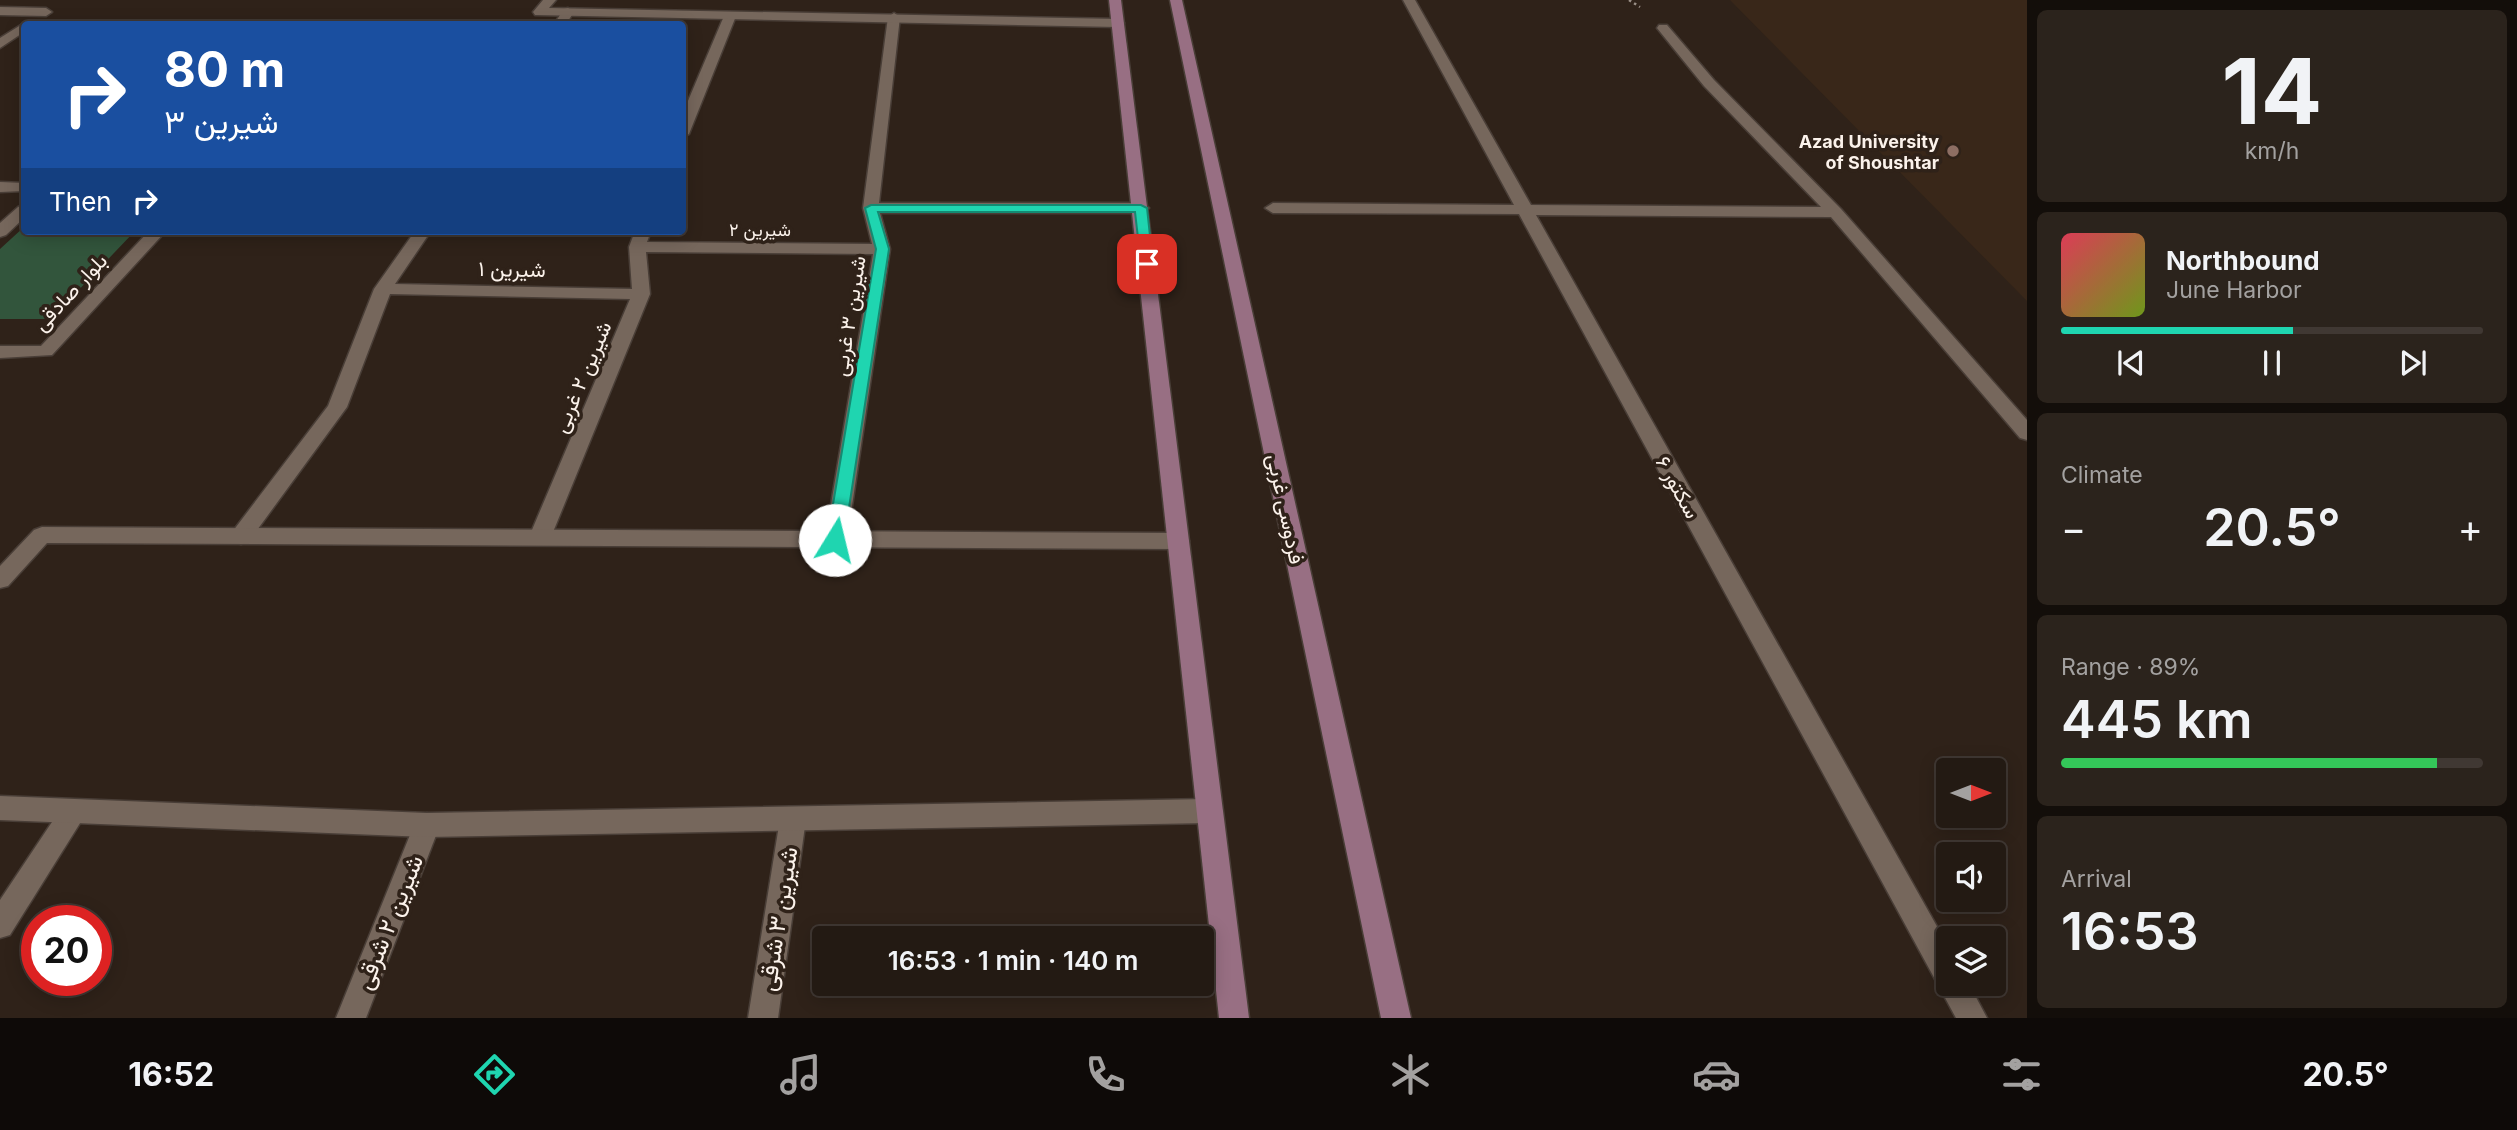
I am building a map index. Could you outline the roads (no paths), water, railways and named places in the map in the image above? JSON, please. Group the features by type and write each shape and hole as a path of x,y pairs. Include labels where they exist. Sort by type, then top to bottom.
{"main road":[{"path":"1115,0 1234,1018"},
{"name":"فردوسی غربی","path":"1176,0 1396,1018"}],"street":[{"path":"550,0 539,12 1118,23"},
{"name":"سکتور ۶","path":"1409,0 1936,953"},
{"path":"0,12 46,12 33,21"},
{"path":"562,21 568,12"},
{"path":"686,124 730,16"},
{"name":"شیرین ۳ غربی","path":"835,540 883,249 871,208 894,17"},
{"path":"1663,27 1709,83 1835,212 2027,433"},
{"path":"0,44 21,29"},
{"path":"0,187 21,187"},
{"path":"871,208 1141,208"},
{"path":"1273,208 1835,212"},
{"path":"0,232 21,213"},
{"name":"بلوار صادقی","path":"0,352 46,351 154,235"},
{"path":"242,536 337,407 383,289 420,235"},
{"name":"شیرین ۲","path":"640,239 883,249"},
{"name":"شیرین ۲ غربی","path":"540,537 642,294 640,239"},
{"name":"شیرین ۱","path":"383,289 642,294"},
{"path":"0,580 42,534 1178,541"},
{"path":"0,808 427,825 1208,811"},
{"path":"0,925 73,812"},
{"name":"شیرین ۳ شرقی","path":"763,1018 793,819"},
{"name":"شیرین ۲ شرقی","path":"351,1018 427,825"},
{"path":"1959,996 1972,1018"}],"place":[{"name":"Azad University of Shoushtar","path":"1953,151"}]}
